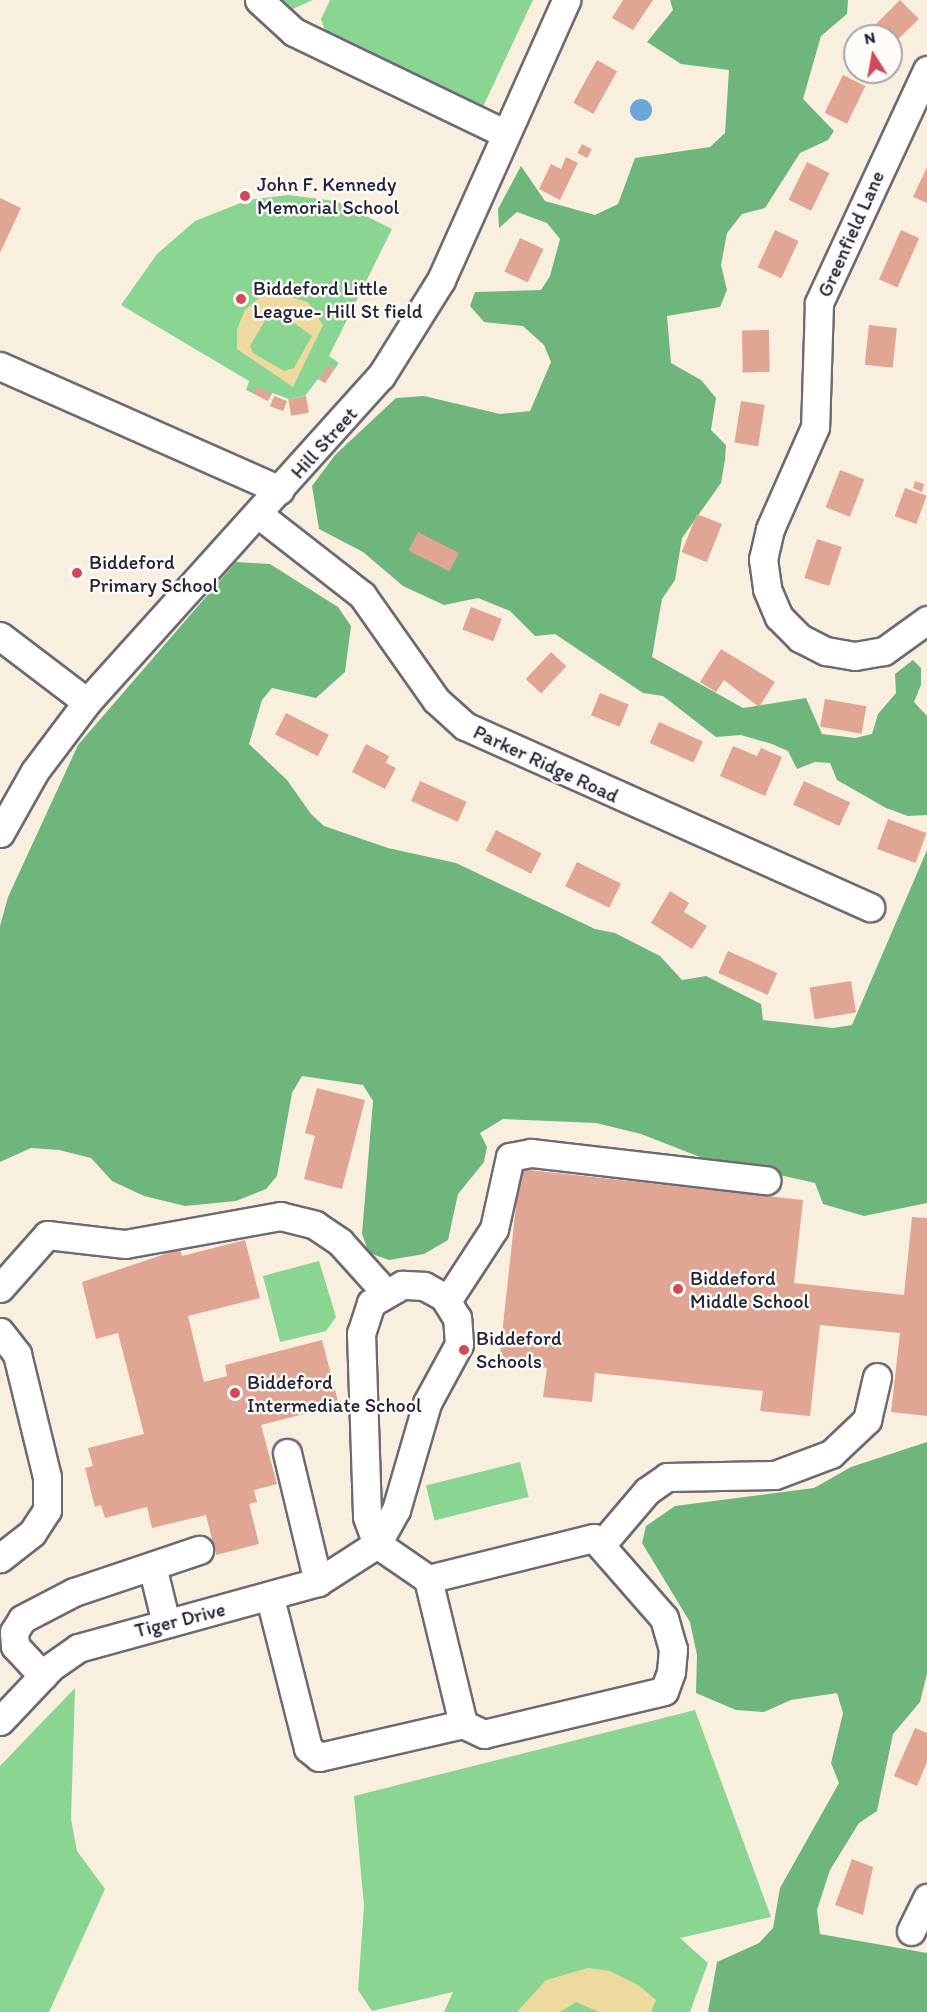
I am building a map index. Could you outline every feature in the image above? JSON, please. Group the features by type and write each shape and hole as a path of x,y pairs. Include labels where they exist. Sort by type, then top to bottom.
{"street":[{"path":"259,0 294,32 506,134"},
{"name":"Hill Street","path":"0,833 34,771 87,702 344,423 406,338 441,280 566,0"},
{"name":"Greenfield Lane","path":"927,70 822,296 815,330 820,386 815,427 770,529 763,559 767,590 779,617 800,638 826,651 855,656 884,651 927,620"},
{"path":"0,366 280,490"},
{"name":"Parker Ridge Road","path":"258,514 362,595 436,700 465,726 870,907"},
{"path":"6,650 87,702"},
{"path":"463,1724 429,1579 377,1544 367,1517 367,1392 361,1333 366,1311 385,1292 424,1286 447,1301 494,1229 510,1157 531,1153 766,1180"},
{"path":"0,1288 47,1235 125,1244 280,1216 300,1219 334,1238 385,1292"},
{"name":"Tiger Drive","path":"0,1721 43,1676 78,1648 166,1623 270,1598 318,1582 377,1544 396,1510 427,1402 459,1344 457,1318 447,1301"},
{"path":"0,1332 16,1354 47,1477 47,1510 32,1533 0,1558"},
{"path":"601,1545 667,1477 775,1475 831,1454 867,1420 877,1377"},
{"path":"287,1453 318,1582"},
{"path":"270,1598 312,1753 328,1758 463,1724 484,1734 664,1691 673,1649 664,1618 594,1538 429,1579"},
{"path":"43,1676 15,1646 14,1632 22,1619 74,1592 153,1570 199,1550"},
{"path":"153,1570 166,1623"},
{"path":"911,1931 927,1898"}],"green space":[{"path":"272,0 313,0 288,11"},
{"path":"330,0 533,0 481,111 326,34 321,19"},
{"path":"670,0 848,0 847,14 821,36 803,99 834,131 828,140 800,153 765,208 742,214 727,233 721,265 727,290 720,307 667,316 671,363 701,380 716,398 711,430 726,445 721,483 682,538 675,580 662,599 652,657 743,708 806,698 822,734 855,738 872,734 878,714 896,693 895,674 913,660 921,668 921,685 914,702 927,716 927,815 908,816 886,808 837,780 830,763 815,762 797,769 788,751 772,744 741,735 716,737 663,696 643,693 555,634 535,636 510,611 478,598 444,605 403,586 363,552 319,529 312,486 335,455 396,398 424,396 500,414 530,411 551,362 544,345 523,326 484,322 470,306 475,292 541,290 550,276 560,239 547,223 517,212 499,228 498,209 521,166 545,201 595,215 618,204 635,158 710,147 725,133 729,70 681,64 647,42 673,10"},
{"name":"Biddeford Little League- Hill St field","path":"288,195 336,201 392,229 329,356 339,363 325,383 318,379 305,396 289,399 272,393 268,401 246,390 249,381 121,305 157,254 195,221 248,200"},
{"path":"236,562 270,564 338,607 351,626 345,672 316,698 272,688 262,700 249,744 287,780 311,814 324,826 388,848 456,863 595,929 615,933 660,956 682,980 706,976 761,1004 763,1020 833,1028 852,1025 927,850 927,1203 864,1216 823,1204 815,1183 700,1157 641,1134 596,1123 503,1119 480,1133 487,1147 484,1162 458,1194 448,1240 424,1254 389,1260 369,1253 362,1234 373,1101 363,1085 302,1076 292,1093 277,1176 266,1189 236,1201 185,1206 144,1196 112,1181 91,1158 59,1150 31,1148 0,1162 0,926 8,897 78,745"},
{"path":"319,1261 336,1317 326,1331 280,1342 263,1276"},
{"path":"927,1442 927,1674 920,1702 893,1734 877,1811 859,1823 830,1870 817,1910 820,1934 927,1953 927,2012 708,2012 717,1962 759,1943 773,1928 780,1888 839,1783 831,1763 843,1713 837,1693 791,1700 764,1712 736,1710 696,1693 697,1655 690,1622 642,1543 646,1526 675,1506 814,1488 851,1467"},
{"path":"520,1462 529,1497 435,1520 426,1485"},
{"path":"75,1688 71,1819 77,1851 105,1889 49,2012 0,2012 0,1766"},
{"path":"695,1710 771,1917 680,1938 708,1963 690,2012 444,2012 453,1992 372,2011 358,1990 364,1906 354,1796"}],"sand":[{"path":"278,293 308,302 323,325 293,387 237,349 237,329 245,310 260,297","holes":["276,310 312,336 294,368 284,371 253,353 250,346 270,312"]},
{"path":"588,1968 610,1971 638,1985 656,2000 651,2012 599,2012 576,2002 560,2012 517,2012 546,1980"}],"water":[{"path":"641,99 649,102 652,110 649,118 641,121 633,118 630,110 633,102"}],"building":[{"path":"623,0 653,0 633,30 612,18"},
{"path":"900,0 919,19 903,34 903,24 876,24"},
{"path":"597,60 617,71 593,114 573,103"},
{"path":"843,75 843,84 865,86 847,124 825,113"},
{"path":"582,144 592,149 587,158 577,153"},
{"path":"566,157 578,163 560,200 539,189 551,164 561,169"},
{"path":"807,162 829,173 811,211 789,200"},
{"path":"927,167 927,203 913,197"},
{"path":"0,198 21,208 0,253"},
{"path":"775,230 799,241 781,278 758,267"},
{"path":"901,230 919,238 897,287 879,279"},
{"path":"520,238 544,249 528,283 504,272"},
{"path":"869,325 897,328 893,368 865,365"},
{"path":"742,330 769,330 770,372 743,372"},
{"path":"329,365 334,369 325,383 319,379"},
{"path":"256,387 272,393 268,401 253,393"},
{"path":"274,396 287,401 283,411 270,406"},
{"path":"306,396 309,413 291,416 288,399"},
{"path":"741,401 765,405 758,446 734,442"},
{"path":"840,470 864,479 850,517 826,507"},
{"path":"915,481 924,484 922,492 913,488"},
{"path":"905,488 927,496 916,524 895,516"},
{"path":"697,514 722,524 707,562 682,552"},
{"path":"418,532 459,553 449,572 408,551"},
{"path":"817,539 842,547 829,586 804,578"},
{"path":"471,607 502,619 493,641 462,629"},
{"path":"721,649 775,682 759,707 724,680 716,692 700,682"},
{"path":"551,652 566,666 541,693 526,679"},
{"path":"600,693 629,705 620,727 591,715"},
{"path":"825,699 866,706 861,734 820,727"},
{"path":"286,713 329,735 318,756 275,734"},
{"path":"659,722 703,742 693,763 650,743"},
{"path":"366,744 389,756 386,763 396,768 385,789 352,772"},
{"path":"733,746 757,756 761,748 782,757 765,796 720,776"},
{"path":"420,781 467,802 458,822 411,801"},
{"path":"804,781 850,803 839,826 793,805"},
{"path":"888,819 927,833 916,863 877,849"},
{"path":"496,830 541,853 531,874 486,850"},
{"path":"577,862 621,883 609,908 565,886"},
{"path":"670,891 689,903 684,912 707,926 692,949 651,923"},
{"path":"728,951 777,973 768,995 718,973"},
{"path":"851,981 856,1013 815,1019 810,988"},
{"path":"317,1088 365,1100 342,1189 304,1179 315,1136 305,1133"},
{"name":"Biddeford Middle School","path":"520,1169 803,1200 794,1283 904,1295 912,1217 927,1218 927,1416 891,1412 900,1333 820,1325 810,1416 760,1411 763,1391 595,1373 592,1402 543,1397 547,1368 499,1362"},
{"name":"Biddeford Intermediate School","path":"245,1240 260,1298 188,1316 204,1382 227,1376 225,1365 322,1340 339,1405 261,1425 277,1484 254,1490 257,1502 249,1504 259,1544 216,1555 206,1515 152,1528 147,1507 105,1518 101,1505 95,1507 85,1468 93,1466 88,1448 144,1434 118,1333 96,1339 82,1282 180,1249 182,1256"},
{"path":"915,1728 927,1733 927,1762 917,1786 894,1776"},
{"path":"852,1859 873,1867 863,1915 835,1905"}],"place":[{"name":"John F. Kennedy Memorial School","path":"245,196"},
{"name":"Biddeford Little League- Hill St field","path":"241,299"},
{"name":"Biddeford Primary School","path":"77,573"},
{"name":"Biddeford Middle School","path":"678,1289"},
{"name":"Biddeford Schools","path":"464,1350"},
{"name":"Biddeford Intermediate School","path":"235,1393"}]}
